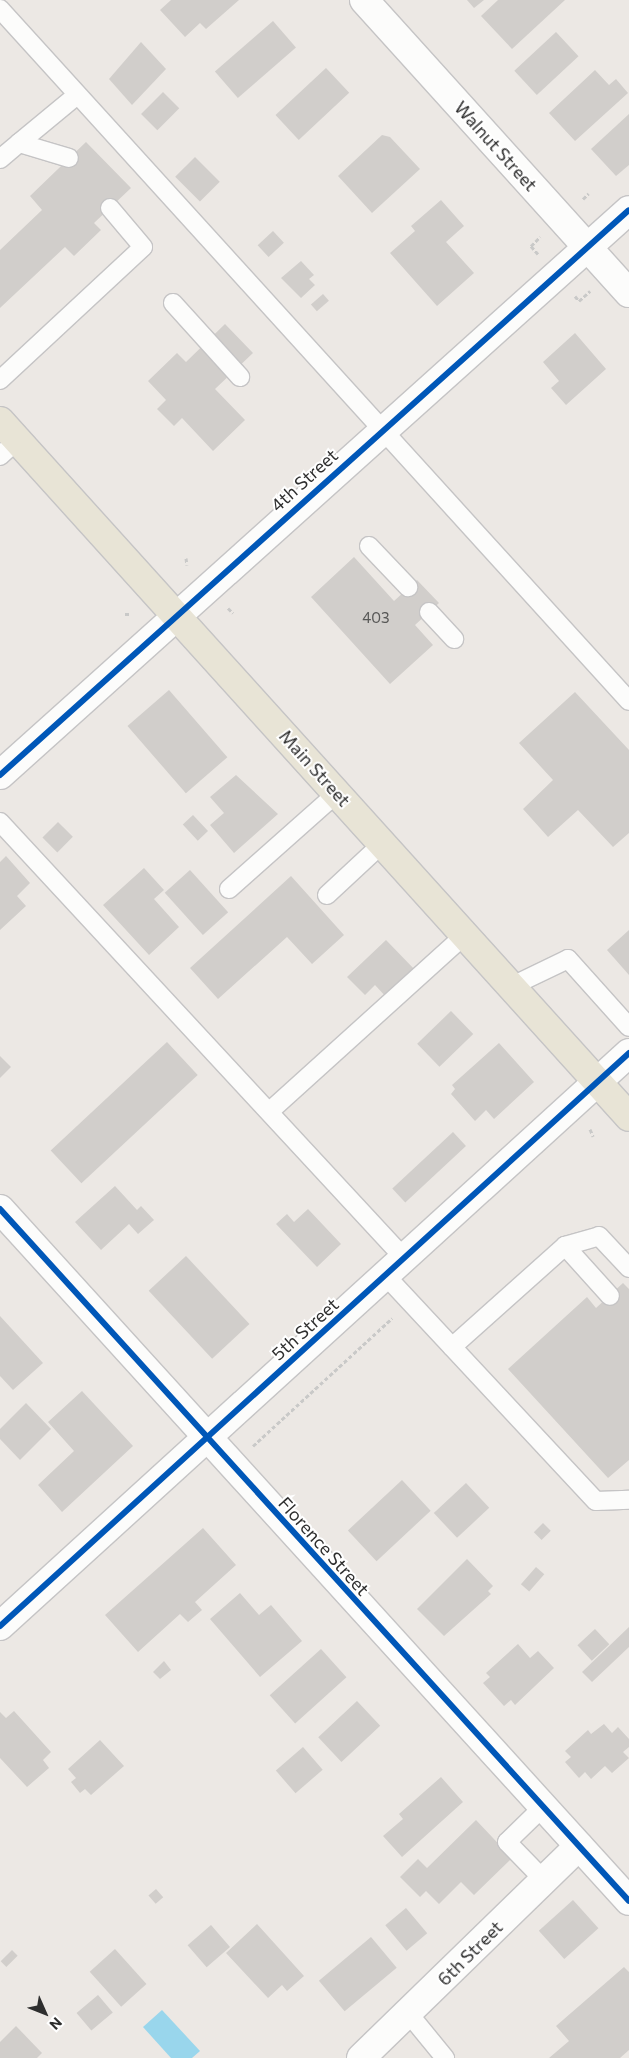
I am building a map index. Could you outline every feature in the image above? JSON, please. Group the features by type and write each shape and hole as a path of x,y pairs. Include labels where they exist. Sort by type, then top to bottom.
{"main road":[{"name":"Main Street","path":"6,439 176,614 629,1117"}],"street":[{"name":"Walnut Street","path":"364,0 629,292"},
{"name":"4th Street","path":"0,775 176,614 629,210"},
{"name":"5th Street","path":"0,1626 629,1053"},
{"name":"Florence Street","path":"0,1209 629,1901"},
{"name":"6th Street","path":"361,2058 409,2014 579,1846"}],"lane":[{"path":"0,9 629,701"},
{"path":"0,159 77,95"},
{"path":"19,143 69,158"},
{"path":"0,380 143,247 110,208"},
{"path":"173,304 240,377"},
{"path":"369,546 408,587"},
{"path":"429,612 454,639"},
{"path":"229,890 337,793"},
{"path":"0,822 270,1111 395,1267 452,1347 596,1501 629,1500"},
{"path":"327,895 383,843"},
{"path":"270,1111 465,935"},
{"path":"512,986 568,959 629,1026"},
{"path":"452,1347 565,1246 599,1236 629,1268"},
{"path":"565,1246 610,1296"},
{"path":"543,1807 507,1842 544,1880"},
{"path":"409,2014 445,2058"}],"path":[{"path":"531,246 542,235"},
{"path":"579,301 592,288"},
{"path":"186,558 187,565"},
{"path":"125,614 130,614"},
{"path":"590,1128 593,1136"},
{"path":"252,1448 393,1318"}],"water":[{"path":"162,2010 200,2051 192,2058 171,2058 143,2027"}],"building":[{"path":"171,0 239,0 206,29 200,23 185,37 160,10"},
{"path":"467,0 484,0 474,8"},
{"path":"498,0 565,0 512,49 481,16"},
{"path":"273,21 296,47 238,98 215,72"},
{"path":"556,32 579,56 537,95 514,71"},
{"path":"141,42 166,69 132,105 109,79"},
{"path":"326,68 349,93 299,140 276,115"},
{"path":"595,70 609,85 616,79 628,93 575,141 549,113"},
{"path":"163,92 179,108 157,130 141,114"},
{"path":"629,114 629,165 616,176 591,149"},
{"path":"382,135 390,137 420,169 372,213 338,176"},
{"path":"86,142 131,188 94,223 101,230 74,256 65,247 0,308 0,250 42,210 30,196"},
{"path":"195,157 220,182 200,202 175,177"},
{"path":"441,200 464,226 446,242 474,273 437,306 390,253 415,231 411,226"},
{"path":"273,231 284,243 269,257 258,245"},
{"path":"301,261 314,275 309,279 315,285 301,298 281,278"},
{"path":"323,294 329,301 317,311 311,304"},
{"path":"225,324 253,353 215,389 245,420 213,451 182,418 174,426 157,409 166,400 148,381 177,353 186,362"},
{"path":"575,333 606,369 566,405 551,388 559,381 543,362"},
{"path":"354,557 394,601 417,580 439,603 415,625 433,645 390,684 311,597"},
{"path":"169,690 227,757 186,793 127,726"},
{"path":"575,692 629,750 629,833 613,847 578,810 548,837 523,809 553,780 519,743"},
{"path":"236,775 278,814 234,853 210,825 224,813 210,797"},
{"path":"193,815 208,831 198,841 183,825"},
{"path":"58,822 73,837 57,852 42,838"},
{"path":"6,856 30,883 17,896 26,906 0,930 0,862"},
{"path":"144,868 164,890 154,899 179,927 149,955 103,905"},
{"path":"190,870 228,912 203,935 165,893"},
{"path":"291,876 344,935 312,964 287,937 218,999 190,968"},
{"path":"629,930 629,975 607,950"},
{"path":"386,940 417,972 388,999 375,985 365,995 347,977"},
{"path":"451,1011 473,1034 439,1067 417,1044"},
{"path":"167,1042 198,1075 81,1183 51,1150"},
{"path":"499,1043 534,1082 494,1119 486,1110 475,1121 451,1094 455,1089 452,1085"},
{"path":"0,1056 11,1067 0,1078"},
{"path":"453,1132 466,1146 405,1203 392,1189"},
{"path":"115,1186 137,1210 141,1206 154,1220 138,1234 129,1224 101,1250 75,1222"},
{"path":"308,1209 341,1244 317,1267 276,1224 287,1214 294,1222"},
{"path":"186,1256 249,1324 212,1359 149,1291"},
{"path":"623,1283 629,1289 629,1460 608,1478 508,1369 587,1297 596,1308"},
{"path":"0,1316 43,1363 13,1390 0,1376"},
{"path":"82,1391 133,1446 62,1512 38,1485 74,1451 48,1422"},
{"path":"26,1403 51,1429 20,1460 0,1439 0,1429"},
{"path":"402,1480 431,1511 377,1561 348,1530"},
{"path":"466,1483 489,1508 457,1538 434,1513"},
{"path":"543,1523 551,1531 542,1540 534,1532"},
{"path":"203,1528 236,1565 195,1602 202,1610 188,1622 180,1614 138,1652 105,1615"},
{"path":"467,1559 493,1586 488,1591 491,1594 444,1636 417,1609"},
{"path":"536,1567 544,1574 529,1592 521,1584"},
{"path":"240,1593 259,1615 271,1605 302,1641 260,1677 210,1619"},
{"path":"629,1627 629,1647 592,1682 582,1672"},
{"path":"595,1629 609,1644 592,1661 577,1645"},
{"path":"518,1644 530,1658 538,1651 554,1668 515,1705 511,1700 504,1706 483,1683 490,1677 486,1673"},
{"path":"321,1649 346,1677 295,1723 270,1695"},
{"path":"164,1661 171,1670 160,1679 153,1672"},
{"path":"357,1701 380,1726 341,1762 318,1737"},
{"path":"14,1711 51,1752 43,1760 49,1768 27,1787 0,1758 0,1712 6,1718"},
{"path":"604,1724 612,1733 618,1727 629,1739 629,1747 623,1752 629,1758 612,1773 605,1766 591,1779 585,1772 579,1778 565,1762 571,1757 565,1751 588,1730 591,1734"},
{"path":"100,1740 124,1766 91,1795 85,1789 80,1793 71,1782 76,1778 68,1769"},
{"path":"303,1747 323,1770 296,1793 276,1771"},
{"path":"441,1777 463,1802 402,1857 383,1836 403,1819 399,1814"},
{"path":"476,1820 512,1858 474,1895 461,1882 439,1904 426,1891 420,1897 400,1877 418,1859 427,1868"},
{"path":"156,1889 163,1897 156,1904 148,1896"},
{"path":"573,1900 598,1928 564,1959 539,1931"},
{"path":"406,1908 427,1933 407,1951 385,1925"},
{"path":"257,1924 304,1976 287,1991 282,1985 268,1998 226,1953"},
{"path":"211,1925 230,1947 207,1967 188,1945"},
{"path":"371,1937 397,1968 345,2011 319,1981"},
{"path":"115,1949 146,1984 121,2007 90,1972"},
{"path":"12,1950 18,1956 6,1967 1,1961"},
{"path":"624,1967 629,1972 629,2050 620,2058 549,2058 569,2041 556,2026"},
{"path":"98,1995 113,2013 91,2031 77,2013"},
{"path":"16,2026 42,2053 37,2058 0,2058 0,2042"}],"cycle path":[{"path":"0,775 629,210"},
{"path":"0,1626 629,1053"},
{"path":"0,1209 629,1901"}]}
